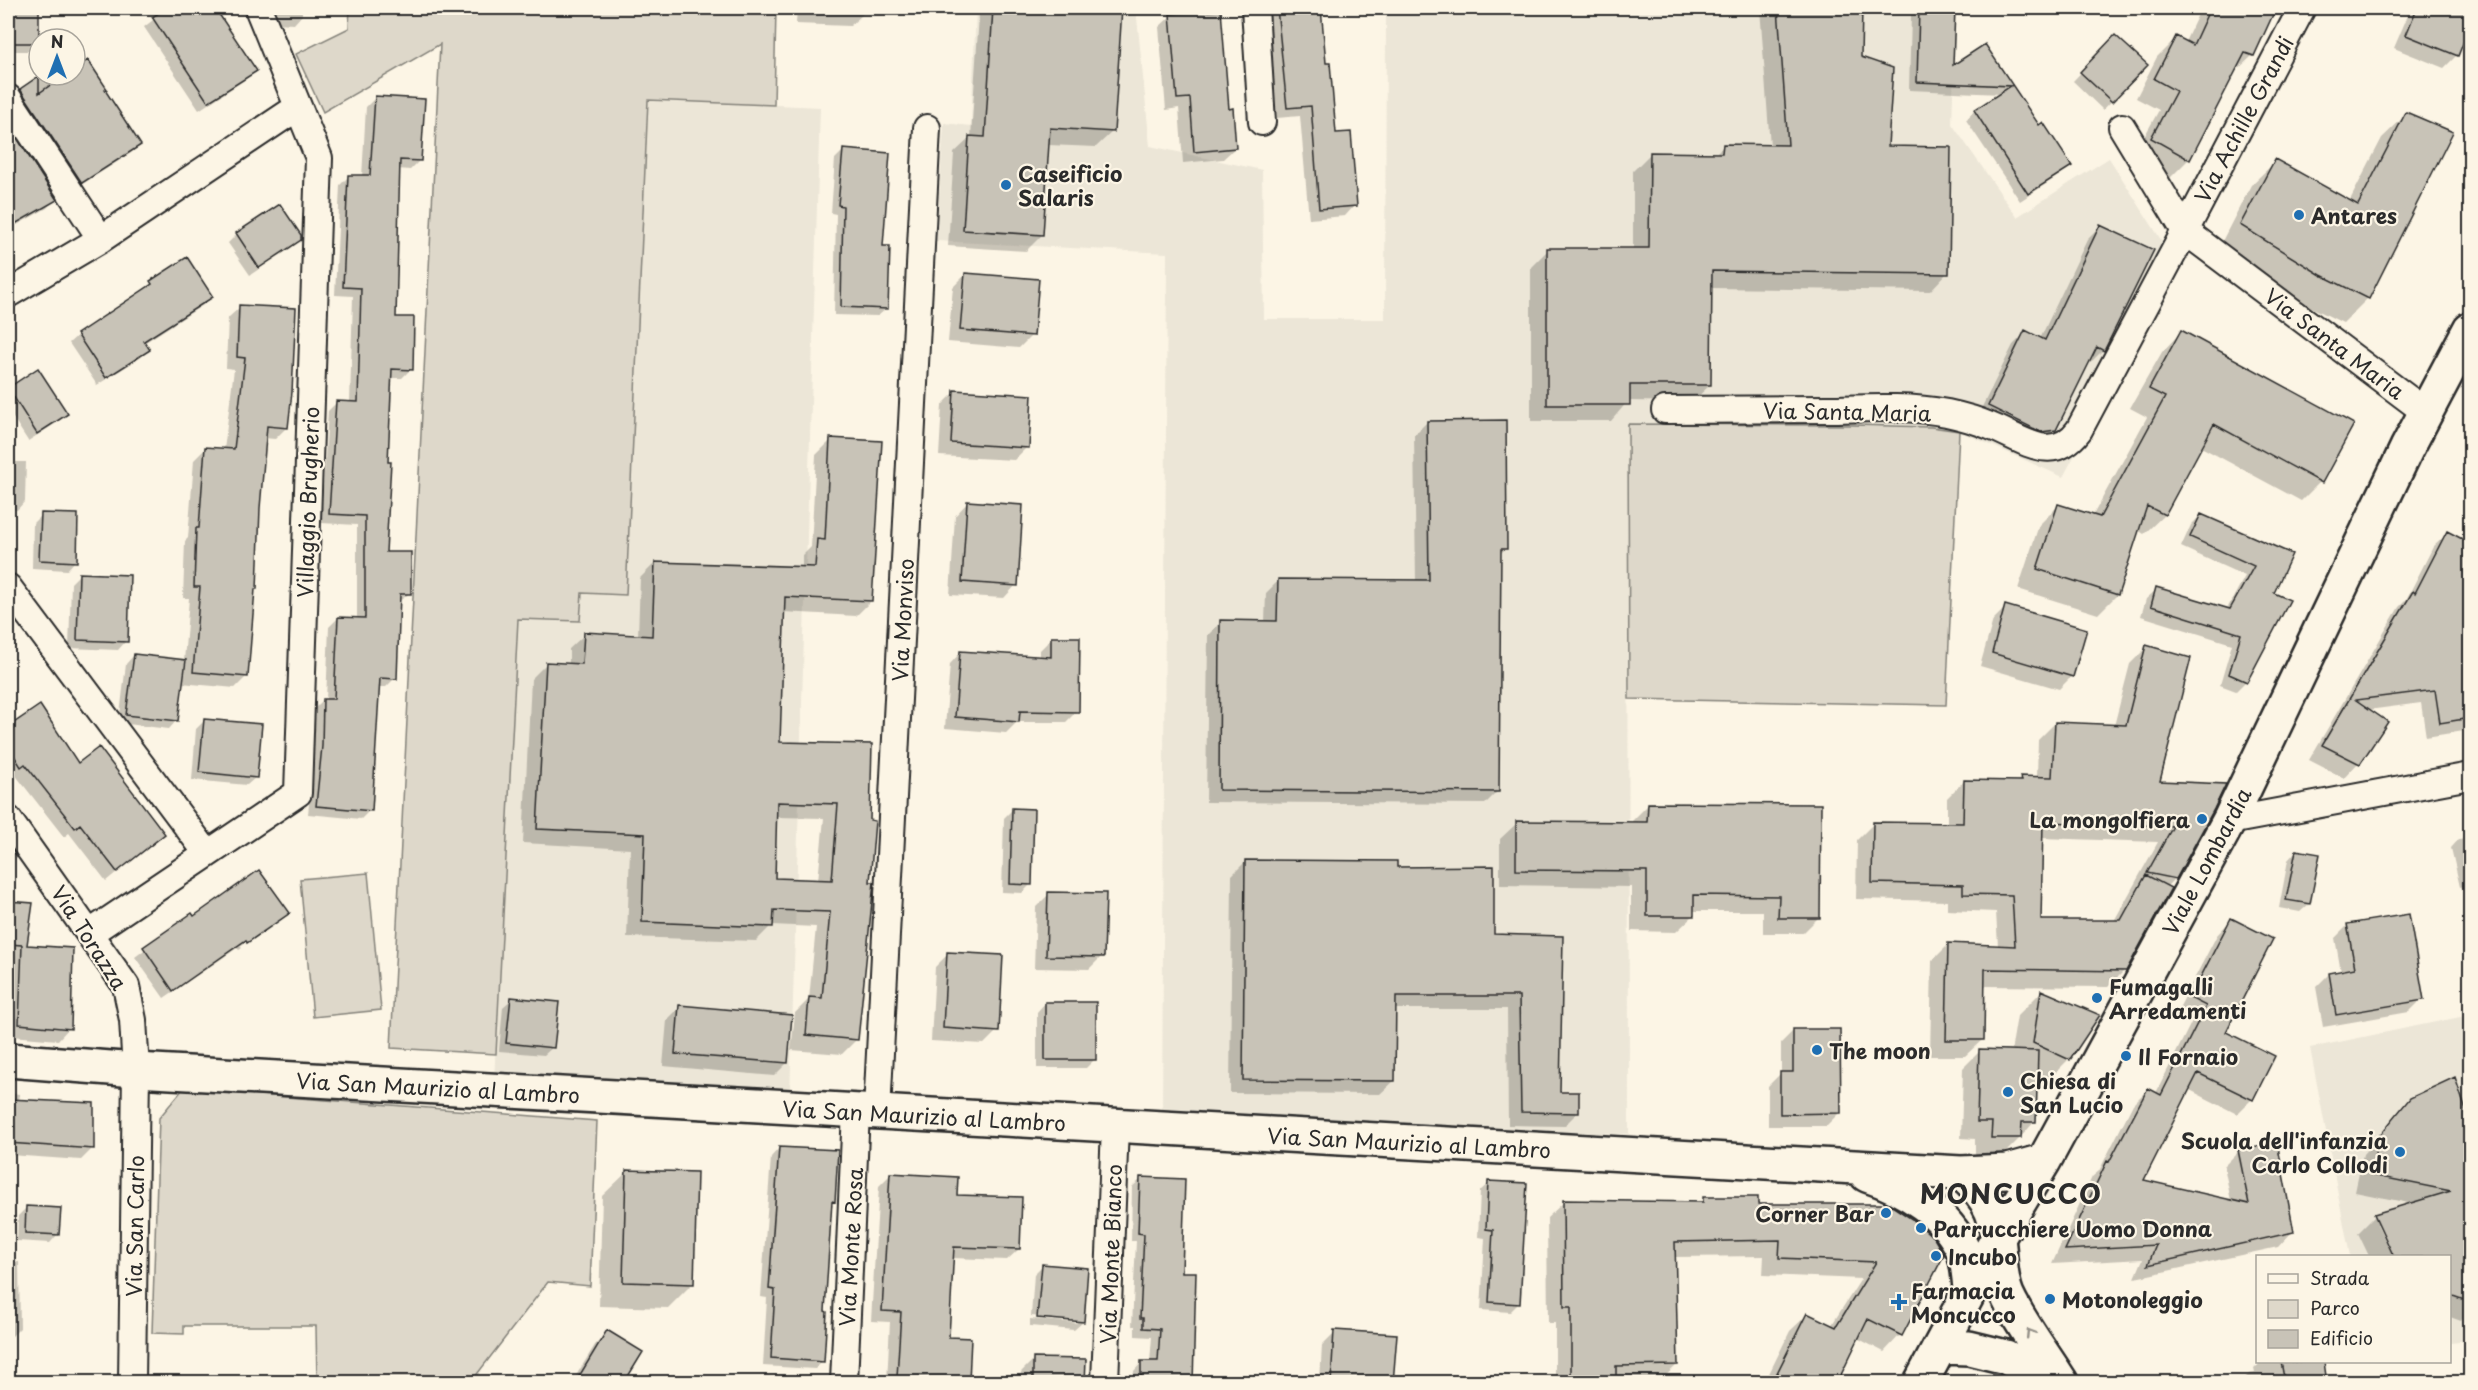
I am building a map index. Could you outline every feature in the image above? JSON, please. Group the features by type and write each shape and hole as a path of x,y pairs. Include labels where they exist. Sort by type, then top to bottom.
{"main road":[{"name":"Viale Lombardia","path":"1921,1383 1999,1236 2044,1161 2229,821 2407,448 2470,329"},
{"name":"Via San Maurizio al Lambro","path":"8,1060 136,1070 1840,1167 1961,1173 2008,1171 2044,1161"},
{"name":"Via San Maurizio al Lambro","path":"1840,1167 1888,1182 1916,1198 1944,1222 1964,1253 1970,1289"},
{"path":"1961,1173 1979,1188 1988,1202 1995,1217 1999,1236 2002,1275 2007,1295 2061,1383"},
{"name":"Via San Maurizio al Lambro","path":"1944,1222 1968,1232 1999,1236"},
{"path":"1940,1347 1969,1348 2006,1357 2047,1383"}],"street":[{"name":"Villaggio Brugherio","path":"90,933 298,793 319,158 258,8"},
{"path":"1255,8 1262,122"},
{"name":"Via Achille Grandi","path":"2185,231 2302,8"},
{"path":"8,98 101,239"},
{"path":"8,294 101,239 298,107"},
{"name":"Via Santa Maria","path":"2122,127 2185,231 2427,413"},
{"name":"Via Monviso","path":"867,1112 927,128"},
{"name":"Via Santa Maria","path":"1665,410 1916,410 1946,413 1977,421 2043,448 2055,448 2065,444 2079,430 2185,231"},
{"path":"8,587 207,854"},
{"path":"2229,821 2470,776"},
{"name":"Via Torazza","path":"8,819 126,986 134,1020 136,1070"},
{"name":"Via San Carlo","path":"132,1383 136,1070"},
{"name":"Via Monte Rosa","path":"844,1383 867,1112"},
{"name":"Via Monte Bianco","path":"1105,1383 1115,1126"}],"shaded area":[{"path":"976,8 1136,8 1150,146 1262,170 1264,319 1385,319 1386,8 1956,8 1952,124 2017,217 2109,158 2177,265 2063,477 1959,431 1931,427 1628,424 1629,1134 1162,1120 1167,253 936,241 944,123 971,126"},
{"path":"648,99 820,107 790,1098 494,1080 518,619 580,621 582,593 626,595"},
{"name":"Scuola dell'infanzia Carlo Collodi","path":"2470,1015 2470,1340 2451,1342 2451,1255 2350,1255 2310,1048"}],"green space":[{"path":"350,8 776,8 774,105 648,100 626,595 582,593 580,621 518,619 496,1054 391,1048 440,44 323,112 296,54 349,28"},
{"path":"1628,424 1853,425 1931,427 1959,431 1946,705 1629,699"},
{"path":"368,873 381,1010 313,1017 300,879"},
{"path":"183,1089 597,1121 590,1286 548,1282 471,1382 317,1382 316,1326 184,1326 184,1334 152,1333 159,1118"}],"building":[{"path":"11,8 39,8 39,27 27,27 27,43 11,43"},
{"path":"167,8 215,8 257,71 208,102 152,17"},
{"path":"993,8 1122,8 1114,132 1050,128 1043,235 963,230 969,136 985,137"},
{"path":"1277,8 1321,8 1326,63 1330,63 1336,133 1351,132 1357,206 1319,209 1311,106 1287,108"},
{"path":"1778,8 1862,8 1861,57 1893,68 1888,146 1951,147 1949,274 1712,271 1711,385 1630,385 1630,405 1547,405 1547,248 1649,248 1650,152 1722,153 1723,144 1788,145"},
{"path":"1919,8 1955,8 1953,65 1985,44 2039,125 2043,122 2072,166 2028,194 1974,110 2011,86 1917,82"},
{"path":"2210,8 2276,8 2254,56 2245,53 2190,160 2151,138 2176,91 2154,79 2176,36 2193,45"},
{"path":"2417,8 2470,8 2470,26 2458,56 2406,35"},
{"path":"1221,10 1229,109 1233,108 1236,148 1194,152 1190,98 1177,99 1170,14"},
{"path":"2115,35 2148,65 2112,102 2080,72"},
{"path":"87,61 141,145 82,183 20,89 27,84 27,87 39,87 39,93 48,87 87,87"},
{"path":"375,96 425,99 421,161 400,160 396,317 414,317 413,370 392,369 388,462 391,462 386,552 411,552 411,594 400,594 397,679 380,678 372,811 316,806 322,746 323,699 334,699 338,617 365,618 365,516 329,514 336,401 358,402 361,288 343,287 348,175 370,175"},
{"path":"2406,112 2453,132 2369,299 2321,275 2240,225 2275,159 2358,205"},
{"path":"8,124 57,200 8,228"},
{"path":"843,149 890,153 883,246 890,246 888,309 841,307 843,206 838,205"},
{"path":"280,204 301,235 301,240 259,268 236,233"},
{"path":"2100,225 2154,250 2104,351 2097,347 2056,430 2041,432 1988,406 2025,330 2045,340"},
{"path":"187,257 213,297 144,341 150,350 106,378 77,334 152,284 150,281"},
{"path":"965,273 1039,279 1034,336 960,330"},
{"path":"239,305 296,308 288,428 267,426 260,508 257,589 255,589 248,677 193,672 200,587 194,587 196,528 199,528 205,447 234,449 245,358 237,357"},
{"path":"2181,330 2354,424 2322,483 2214,424 2165,515 2147,506 2118,595 2037,569 2058,504 2100,517 2165,397 2149,389"},
{"path":"38,368 68,414 37,434 8,388"},
{"path":"954,390 1032,395 1029,448 951,443"},
{"path":"1506,420 1507,549 1501,549 1499,792 1219,790 1220,620 1277,621 1278,579 1429,580 1427,421"},
{"path":"830,438 882,441 872,601 785,597 780,742 872,744 870,820 875,821 870,882 874,882 858,1040 806,1035 809,997 822,998 830,912 774,910 773,927 642,922 645,834 537,829 546,662 582,664 584,632 652,636 655,562 815,567 817,539 825,540","holes":["777,802 838,804 832,880 775,878"]},
{"path":"967,501 1023,505 1018,586 962,582"},
{"path":"41,513 78,514 77,562 39,560"},
{"path":"2201,514 2292,554 2274,593 2290,600 2247,682 2229,674 2241,634 2151,606 2156,587 2230,609 2254,566 2190,537"},
{"path":"2447,531 2470,543 2470,718 2440,723 2435,690 2356,700 2388,722 2360,764 2322,745 2413,591 2415,593"},
{"path":"79,573 130,575 128,642 77,640"},
{"path":"2005,605 2087,629 2073,677 1992,653"},
{"path":"1051,637 1080,637 1079,712 1020,711 1019,722 955,717 960,651 1051,657"},
{"path":"2146,645 2191,658 2160,781 2226,784 2214,809 2176,879 2147,873 2173,826 2043,822 2041,920 2121,920 2146,875 2171,888 2126,971 1985,969 1984,1040 1946,1040 1948,943 2015,946 2012,895 1963,894 1963,885 1872,883 1873,822 1963,823 1964,780 2021,781 2020,776 2052,777 2055,722 2126,725"},
{"path":"134,654 186,660 178,721 126,715"},
{"path":"40,705 78,763 99,747 165,834 117,872 80,824 75,828 25,764 21,767 8,746 8,727"},
{"path":"204,719 262,724 257,778 199,772"},
{"path":"1648,803 1821,804 1820,918 1778,918 1779,896 1694,895 1694,916 1647,916 1647,871 1516,870 1516,821 1647,822"},
{"path":"1012,808 1034,809 1032,885 1010,884"},
{"path":"2296,850 2320,854 2310,904 2286,900"},
{"path":"1245,860 1397,861 1397,867 1494,866 1494,934 1563,936 1560,1092 1579,1092 1579,1113 1521,1112 1519,996 1396,996 1395,1081 1243,1080"},
{"path":"259,870 290,913 247,943 246,940 173,991 143,947 192,913 194,916"},
{"path":"1048,892 1106,893 1104,957 1046,956"},
{"path":"8,901 33,903 27,945 73,948 71,1029 19,1024 22,945 8,944"},
{"path":"2409,914 2424,1000 2336,1015 2329,973 2355,968 2347,924"},
{"path":"2231,918 2273,939 2226,1032 2275,1056 2253,1100 2198,1073 2144,1180 2249,1204 2238,1150 2277,1142 2294,1232 2148,1265 2156,1245 2065,1250 2107,1161 2109,1162 2148,1088 2161,1095 2206,1006 2190,998"},
{"path":"947,952 1003,955 999,1032 943,1028"},
{"path":"2041,990 2100,1015 2070,1060 2033,1043"},
{"path":"511,997 559,1002 554,1048 506,1043"},
{"path":"1045,1002 1096,1002 1096,1060 1045,1060"},
{"path":"679,1005 792,1015 788,1063 675,1054"},
{"name":"The moon","path":"1793,1029 1840,1029 1841,1113 1780,1114 1780,1072 1793,1072"},
{"name":"Chiesa di San Lucio","path":"1979,1049 2038,1051 2036,1122 2022,1122 2021,1138 1991,1138 1992,1122 1977,1122"},
{"path":"2455,1077 2470,1123 2470,1302 2451,1295 2451,1255 2393,1255 2374,1214 2451,1191 2371,1175 2379,1136 2410,1098"},
{"path":"8,1099 94,1103 94,1149 8,1143"},
{"path":"779,1147 838,1150 835,1202 832,1201 824,1362 771,1358 775,1290 769,1289"},
{"path":"626,1170 697,1172 694,1284 623,1282"},
{"path":"890,1173 958,1177 957,1195 1022,1197 1020,1249 954,1247 949,1337 971,1338 969,1381 897,1377 901,1312 882,1311"},
{"path":"1140,1177 1185,1179 1182,1272 1196,1272 1193,1383 1141,1383 1141,1361 1158,1361 1160,1329 1143,1328 1143,1318 1140,1318 1144,1234 1138,1233"},
{"path":"1488,1181 1527,1183 1520,1304 1489,1302 1493,1230 1486,1229"},
{"path":"1703,1197 1758,1197 1758,1204 1889,1204 1915,1221 1934,1238 1944,1255 1902,1336 1868,1319 1837,1383 1772,1383 1807,1313 1836,1327 1876,1262 1779,1258 1780,1240 1675,1242 1678,1365 1616,1366 1616,1383 1571,1383 1571,1307 1564,1307 1563,1200 1703,1202"},
{"path":"26,1206 61,1208 59,1235 25,1233"},
{"path":"1042,1264 1088,1268 1084,1322 1037,1318"},
{"path":"607,1330 643,1352 624,1383 575,1383"},
{"path":"1334,1330 1397,1334 1393,1383 1331,1383"},
{"path":"1033,1358 1086,1359 1085,1383 1033,1383"},
{"path":"2281,1363 2324,1363 2327,1383 2285,1383"}],"place":[{"name":"Caseificio Salaris","path":"1006,185"},
{"name":"Antares","path":"2299,215"},
{"name":"La mongolfiera","path":"2202,819"},
{"name":"Fumagalli Arredamenti","path":"2097,998"},
{"name":"The moon","path":"1817,1050"},
{"name":"Il Fornaio","path":"2126,1056"},
{"name":"Chiesa di San Lucio","path":"2008,1092"},
{"name":"Scuola dell'infanzia Carlo Collodi","path":"2400,1152"},
{"name":"Corner Bar","path":"1886,1213"},
{"name":"Parrucchiere Uomo Donna","path":"1921,1228"},
{"name":"Incubo","path":"1936,1256"},
{"name":"Motonoleggio","path":"2050,1299"},
{"name":"Farmacia Moncucco","path":"1899,1302"}],"district":[{"name":"MONCUCCO","path":"2011,1192"}]}
